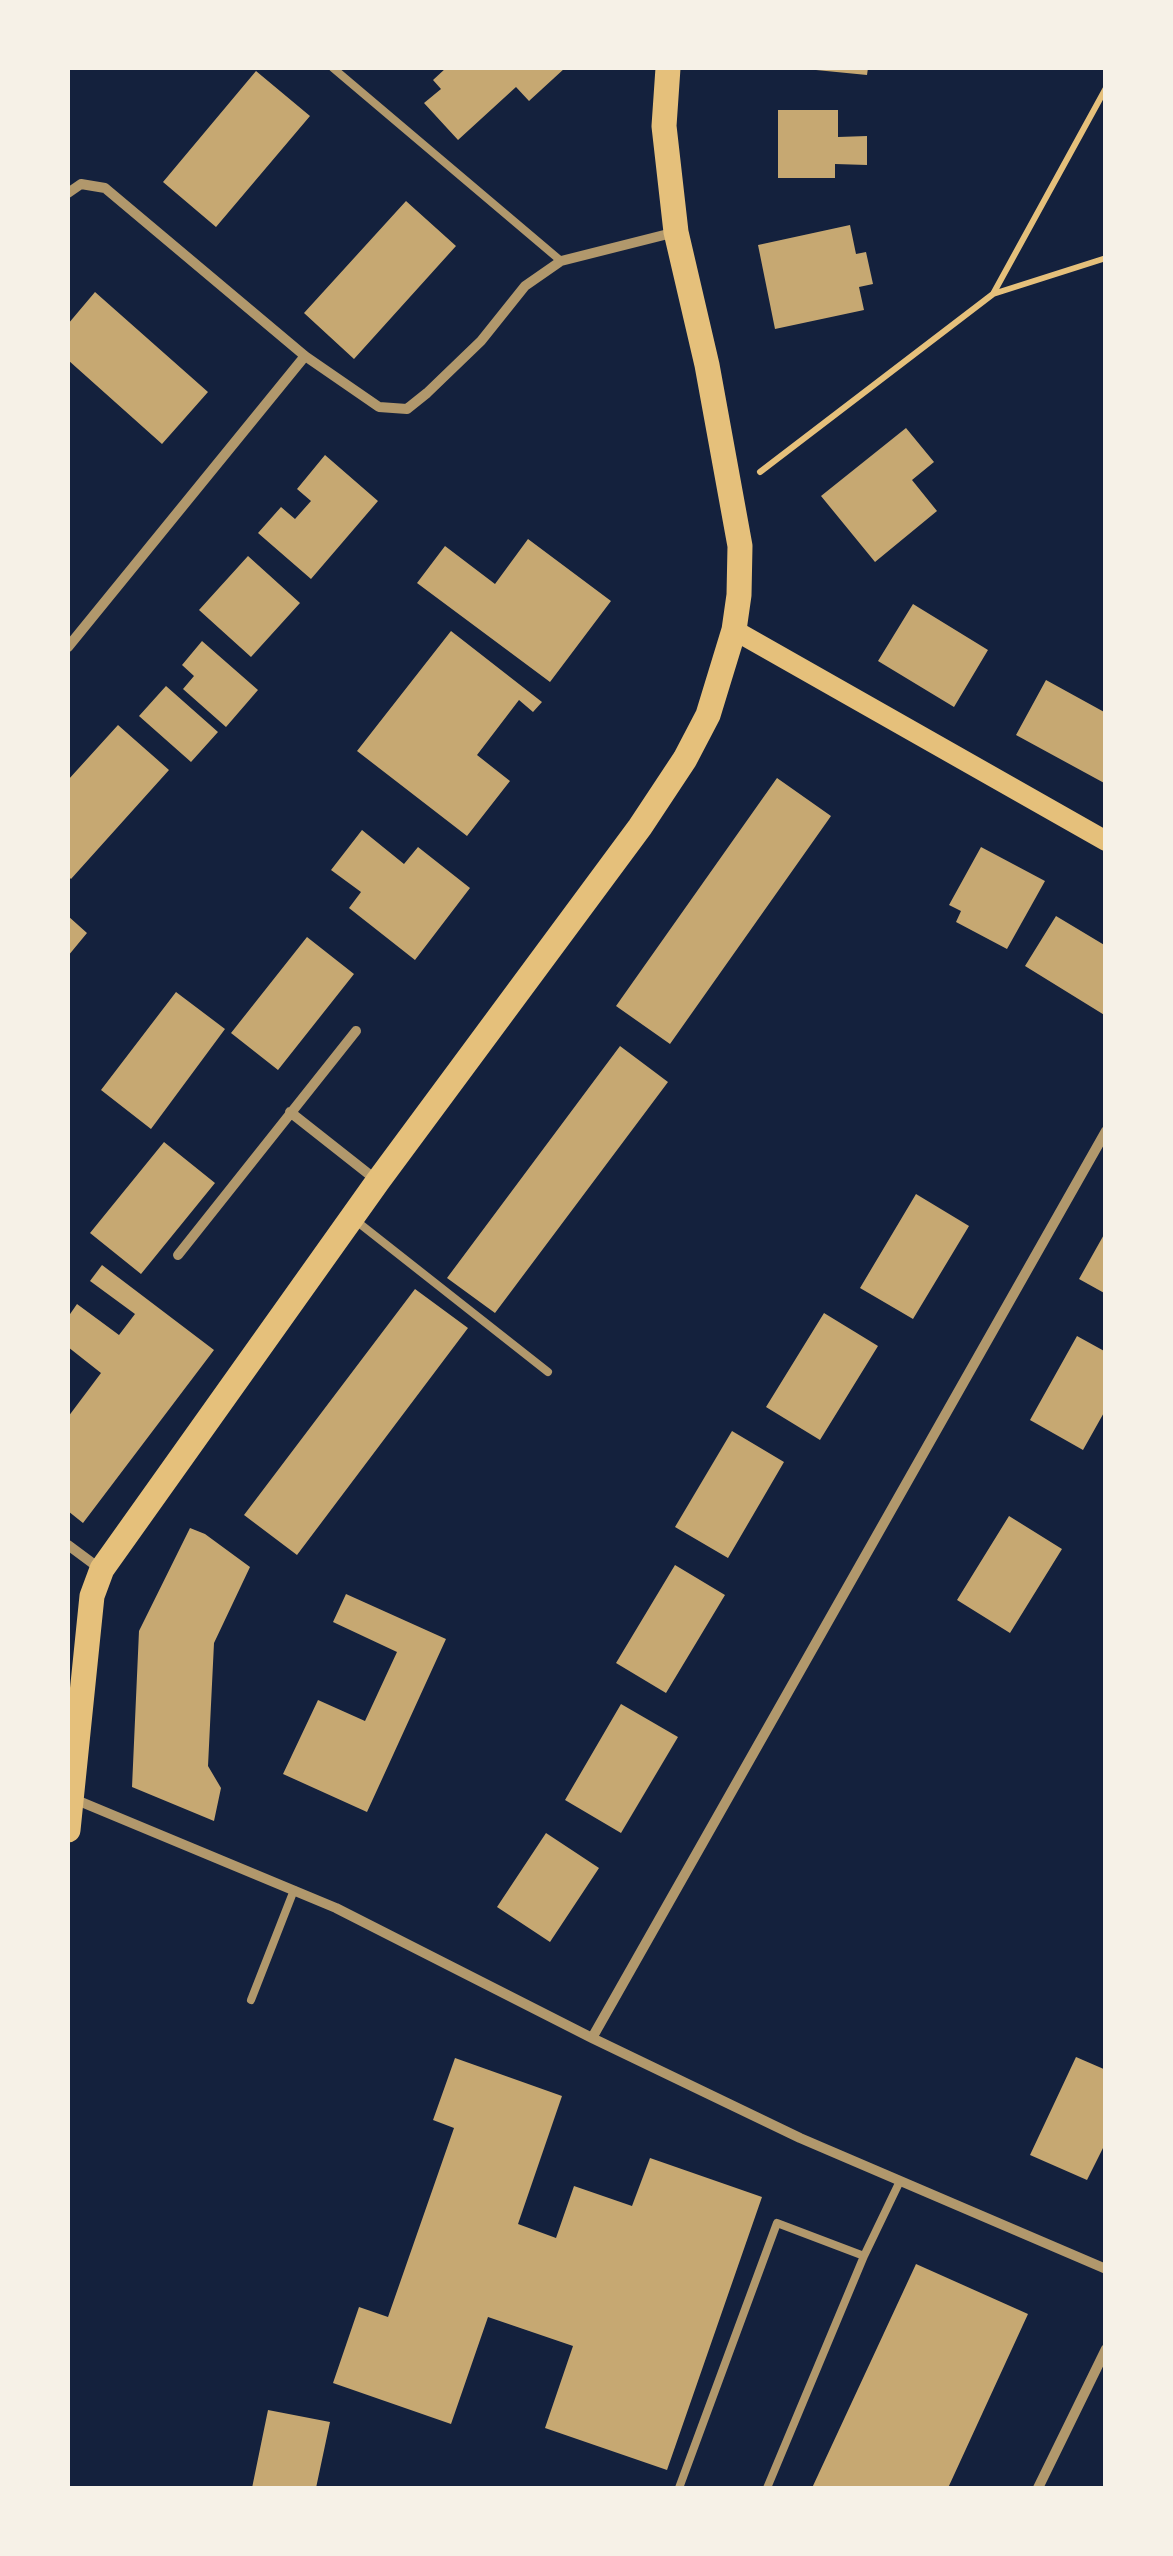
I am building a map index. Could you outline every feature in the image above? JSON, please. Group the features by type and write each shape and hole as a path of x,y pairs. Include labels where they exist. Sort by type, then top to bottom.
{"main road":[{"path":"68,1830 92,1596 102,1570 378,1181 640,827 685,759 708,714 734,630 740,595 740,546 708,365 676,232 664,126 668,68"},
{"path":"734,630 1106,841"}],"street":[{"path":"68,193 81,184 106,188 304,356 379,407 407,409 481,341 524,286 561,261 676,232"},
{"path":"68,647 304,356"},
{"path":"178,1255 356,1031"},
{"path":"290,1112 378,1181"},
{"path":"592,2038 1106,1131"},
{"path":"68,1545 102,1570"},
{"path":"69,1796 336,1908 800,2138 1106,2268"},
{"path":"1038,2488 1106,2349"}],"lane":[{"path":"333,68 561,261"},
{"path":"352,1218 548,1372"},
{"path":"250,2000 294,1890"},
{"path":"767,2488 864,2256 900,2181"},
{"path":"679,2488 777,2224 864,2256"}],"path":[{"path":"994,294 1106,88"},
{"path":"732,494 994,294 1106,258"}],"building":[{"path":"446,68 565,68 529,101 516,87 458,140 424,103 441,89 433,80"},
{"path":"816,68 868,68 867,75"},
{"path":"256,71 310,116 216,227 163,182"},
{"path":"778,110 838,110 838,137 867,136 867,165 835,164 835,178 778,178"},
{"path":"406,201 456,246 354,359 304,313"},
{"path":"850,225 856,254 866,252 873,284 859,287 864,310 775,329 758,245"},
{"path":"95,292 208,392 162,444 68,360 68,324"},
{"path":"906,428 934,462 912,480 937,511 875,562 821,496"},
{"path":"325,455 378,501 311,579 258,533 281,507 295,519 311,501 297,489"},
{"path":"528,539 611,601 550,682 417,583 445,546 495,584"},
{"path":"248,556 300,603 251,657 199,610"},
{"path":"913,604 988,650 954,707 878,661"},
{"path":"451,631 542,702 533,712 519,700 477,755 510,781 467,836 357,751"},
{"path":"202,641 258,690 226,727 183,689 194,676 182,665"},
{"path":"1046,680 1106,713 1106,784 1016,735"},
{"path":"166,686 218,732 191,762 139,716"},
{"path":"118,725 169,770 71,879 68,780"},
{"path":"777,778 831,816 670,1044 616,1006"},
{"path":"362,830 404,864 418,847 470,888 415,960 349,908 361,892 331,870"},
{"path":"981,847 1045,881 1007,949 956,922 961,911 949,905"},
{"path":"68,916 87,933 68,956"},
{"path":"1056,916 1106,946 1106,1016 1025,966"},
{"path":"307,937 354,974 278,1070 231,1033"},
{"path":"176,992 225,1029 151,1129 101,1090"},
{"path":"620,1046 668,1082 495,1313 447,1278"},
{"path":"164,1142 215,1183 141,1274 90,1233"},
{"path":"916,1194 969,1226 913,1319 860,1288"},
{"path":"1106,1231 1106,1294 1079,1279"},
{"path":"102,1265 214,1350 83,1523 68,1511 68,1417 101,1373 68,1347 68,1317 77,1304 119,1335 135,1314 90,1281"},
{"path":"415,1289 468,1328 297,1555 244,1515"},
{"path":"824,1313 878,1346 820,1440 766,1407"},
{"path":"1077,1336 1106,1352 1106,1409 1083,1450 1030,1420"},
{"path":"732,1431 784,1462 728,1558 675,1527"},
{"path":"1009,1516 1062,1549 1010,1633 957,1600"},
{"path":"190,1528 205,1534 250,1567 214,1643 208,1766 221,1788 214,1821 132,1787 139,1631"},
{"path":"675,1565 725,1595 666,1693 616,1663"},
{"path":"346,1594 446,1639 367,1812 283,1774 318,1700 365,1721 397,1652 333,1622"},
{"path":"621,1704 678,1737 621,1833 565,1800"},
{"path":"546,1833 599,1868 550,1942 497,1907"},
{"path":"1076,2057 1106,2070 1106,2142 1087,2180 1030,2155"},
{"path":"455,2058 562,2096 518,2224 556,2238 574,2186 632,2206 650,2158 762,2197 667,2470 545,2428 573,2346 488,2317 451,2424 333,2383 359,2307 388,2317 454,2128 433,2120"},
{"path":"916,2264 1028,2314 948,2488 812,2488"},
{"path":"268,2410 330,2422 316,2488 252,2488"}]}
